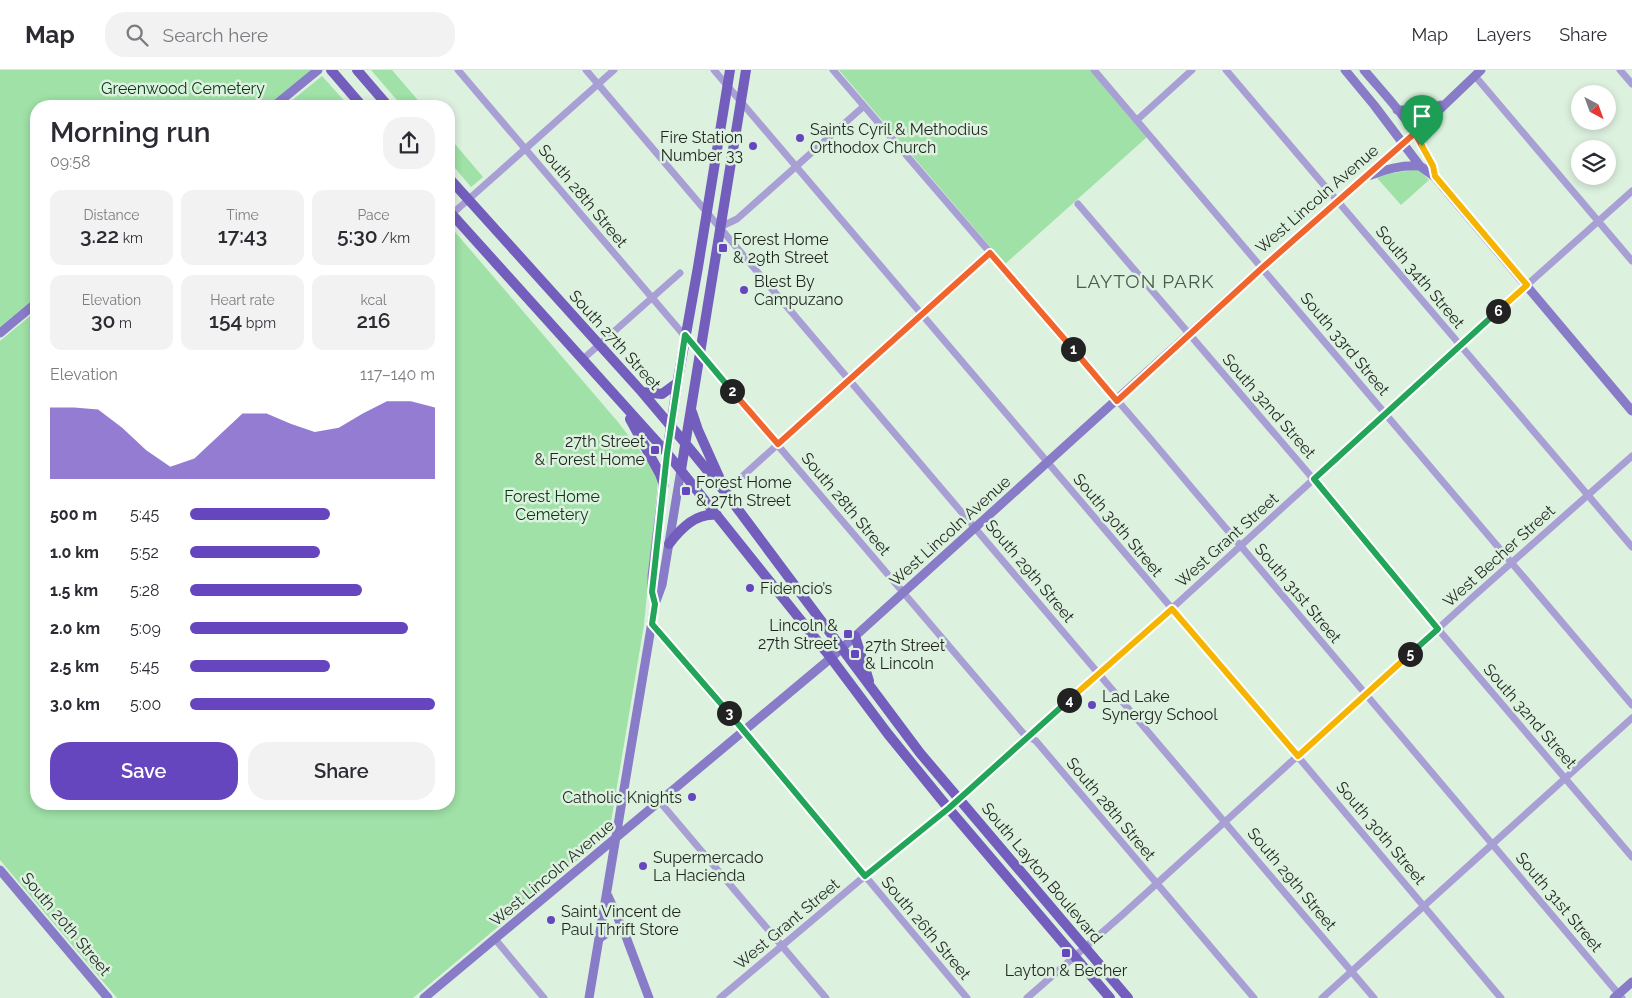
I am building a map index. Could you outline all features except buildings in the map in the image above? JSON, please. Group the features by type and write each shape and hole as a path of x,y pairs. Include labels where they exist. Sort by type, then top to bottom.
{"main road":[{"path":"281,100 318,70"},
{"path":"331,70 357,100"},
{"path":"356,70 383,100"},
{"path":"655,604 652,592 652,576 667,454 677,383 730,70"},
{"path":"589,998 608,896 655,604 662,584 669,544 746,70"},
{"path":"1345,70 1404,143 1420,166 1435,176 1632,411"},
{"path":"1364,70 1415,133 1433,166 1435,176"},
{"name":"West Lincoln Avenue","path":"424,998 831,658 1262,268 1367,177 1478,73"},
{"path":"1397,110 1428,110 1446,103"},
{"path":"1367,177 1381,171 1412,165 1420,166"},
{"name":"South 27th Street","path":"455,185 671,426 726,492 842,648"},
{"path":"455,218 681,470 831,658"},
{"path":"0,334 30,308"},
{"path":"642,392 662,394 677,383"},
{"path":"621,402 660,474 664,485"},
{"path":"691,410 726,492"},
{"path":"669,544 674,537 697,518 708,514 717,515"},
{"path":"855,636 872,689"},
{"name":"South Layton Boulevard","path":"842,648 920,754 1128,998"},
{"name":"South Layton Boulevard","path":"831,658 888,734 1110,998"},
{"name":"South 20th Street","path":"0,870 108,998"},
{"path":"608,896 625,934 649,998"},
{"path":"600,938 610,931 620,931 625,934"},
{"path":"1618,997 1632,982"}],"street":[{"name":"South 28th Street","path":"458,70 1022,733 1036,741 1254,998"},
{"name":"South 29th Street","path":"586,70 1374,998"},
{"path":"455,209 468,200 614,70"},
{"name":"South 30th Street","path":"714,70 1298,756 1501,998"},
{"name":"South 31st Street","path":"833,70 1366,694 1492,843 1618,997"},
{"name":"South 33rd Street","path":"1094,70 1632,705"},
{"path":"1137,120 1192,70"},
{"name":"South 34th Street","path":"1226,70 1632,547"},
{"path":"1620,70 1632,84"},
{"path":"1478,73 1632,261"},
{"path":"720,227 737,219 864,106"},
{"name":"West Grant Street","path":"720,998 949,808 1172,609 1632,191"},
{"name":"South 32nd Street","path":"1078,204 1314,479 1438,629 1632,857"},
{"path":"726,492 990,253"},
{"path":"583,359 680,273"},
{"name":"West Becher Street","path":"1026,998 1086,948 1511,563 1632,456"},
{"name":"South 26th Street","path":"652,624 967,998"},
{"path":"1322,998 1632,718"},
{"path":"660,802 826,998"},
{"path":"495,939 544,998"}],"green space":[{"name":"Greenwood Cemetery","path":"0,70 311,70 274,100 30,100 30,302 0,327"},
{"path":"371,70 392,70 418,100 397,100"},
{"path":"839,70 1090,70 1147,137 1005,264"},
{"path":"322,76 344,100 292,100"},
{"path":"455,144 483,177 471,187 455,168"},
{"path":"1418,169 1429,180 1401,205 1377,178 1382,175"},
{"name":"Forest Home Cemetery","path":"455,232 618,422 657,473 658,481 644,625 609,834 413,998 117,998 0,860 0,341 30,316 30,810 455,810"}],"place":[{"name":"Saints Cyril & Methodius Orthodox Church","path":"800,138"},
{"name":"Fire Station Number 33","path":"753,146"},
{"name":"Forest Home & 29th Street","path":"723,248"},
{"name":"Blest By Campuzano","path":"744,290"},
{"name":"27th Street & Forest Home","path":"655,450"},
{"name":"Forest Home & 27th Street","path":"686,491"},
{"name":"Fidencio’s","path":"750,588"},
{"name":"Lincoln & 27th Street","path":"848,634"},
{"name":"27th Street & Lincoln","path":"855,654"},
{"name":"Lad Lake Synergy School","path":"1092,705"},
{"name":"Catholic Knights","path":"692,797"},
{"name":"Supermercado La Hacienda","path":"643,866"},
{"name":"Saint Vincent de Paul Thrift Store","path":"551,920"},
{"name":"Layton & Becher","path":"1066,953"}],"district":[{"name":"LAYTON PARK","path":"1145,281"}],"route":[{"path":"1415,133 1422,146 1433,166 1435,176 1527,285 1314,479 1438,629 1298,756 1172,609 949,808 865,876 715,696 652,624 655,604 652,592 652,576 667,454 685,335 778,444 990,253 1117,401 1262,268 1415,133"}]}
